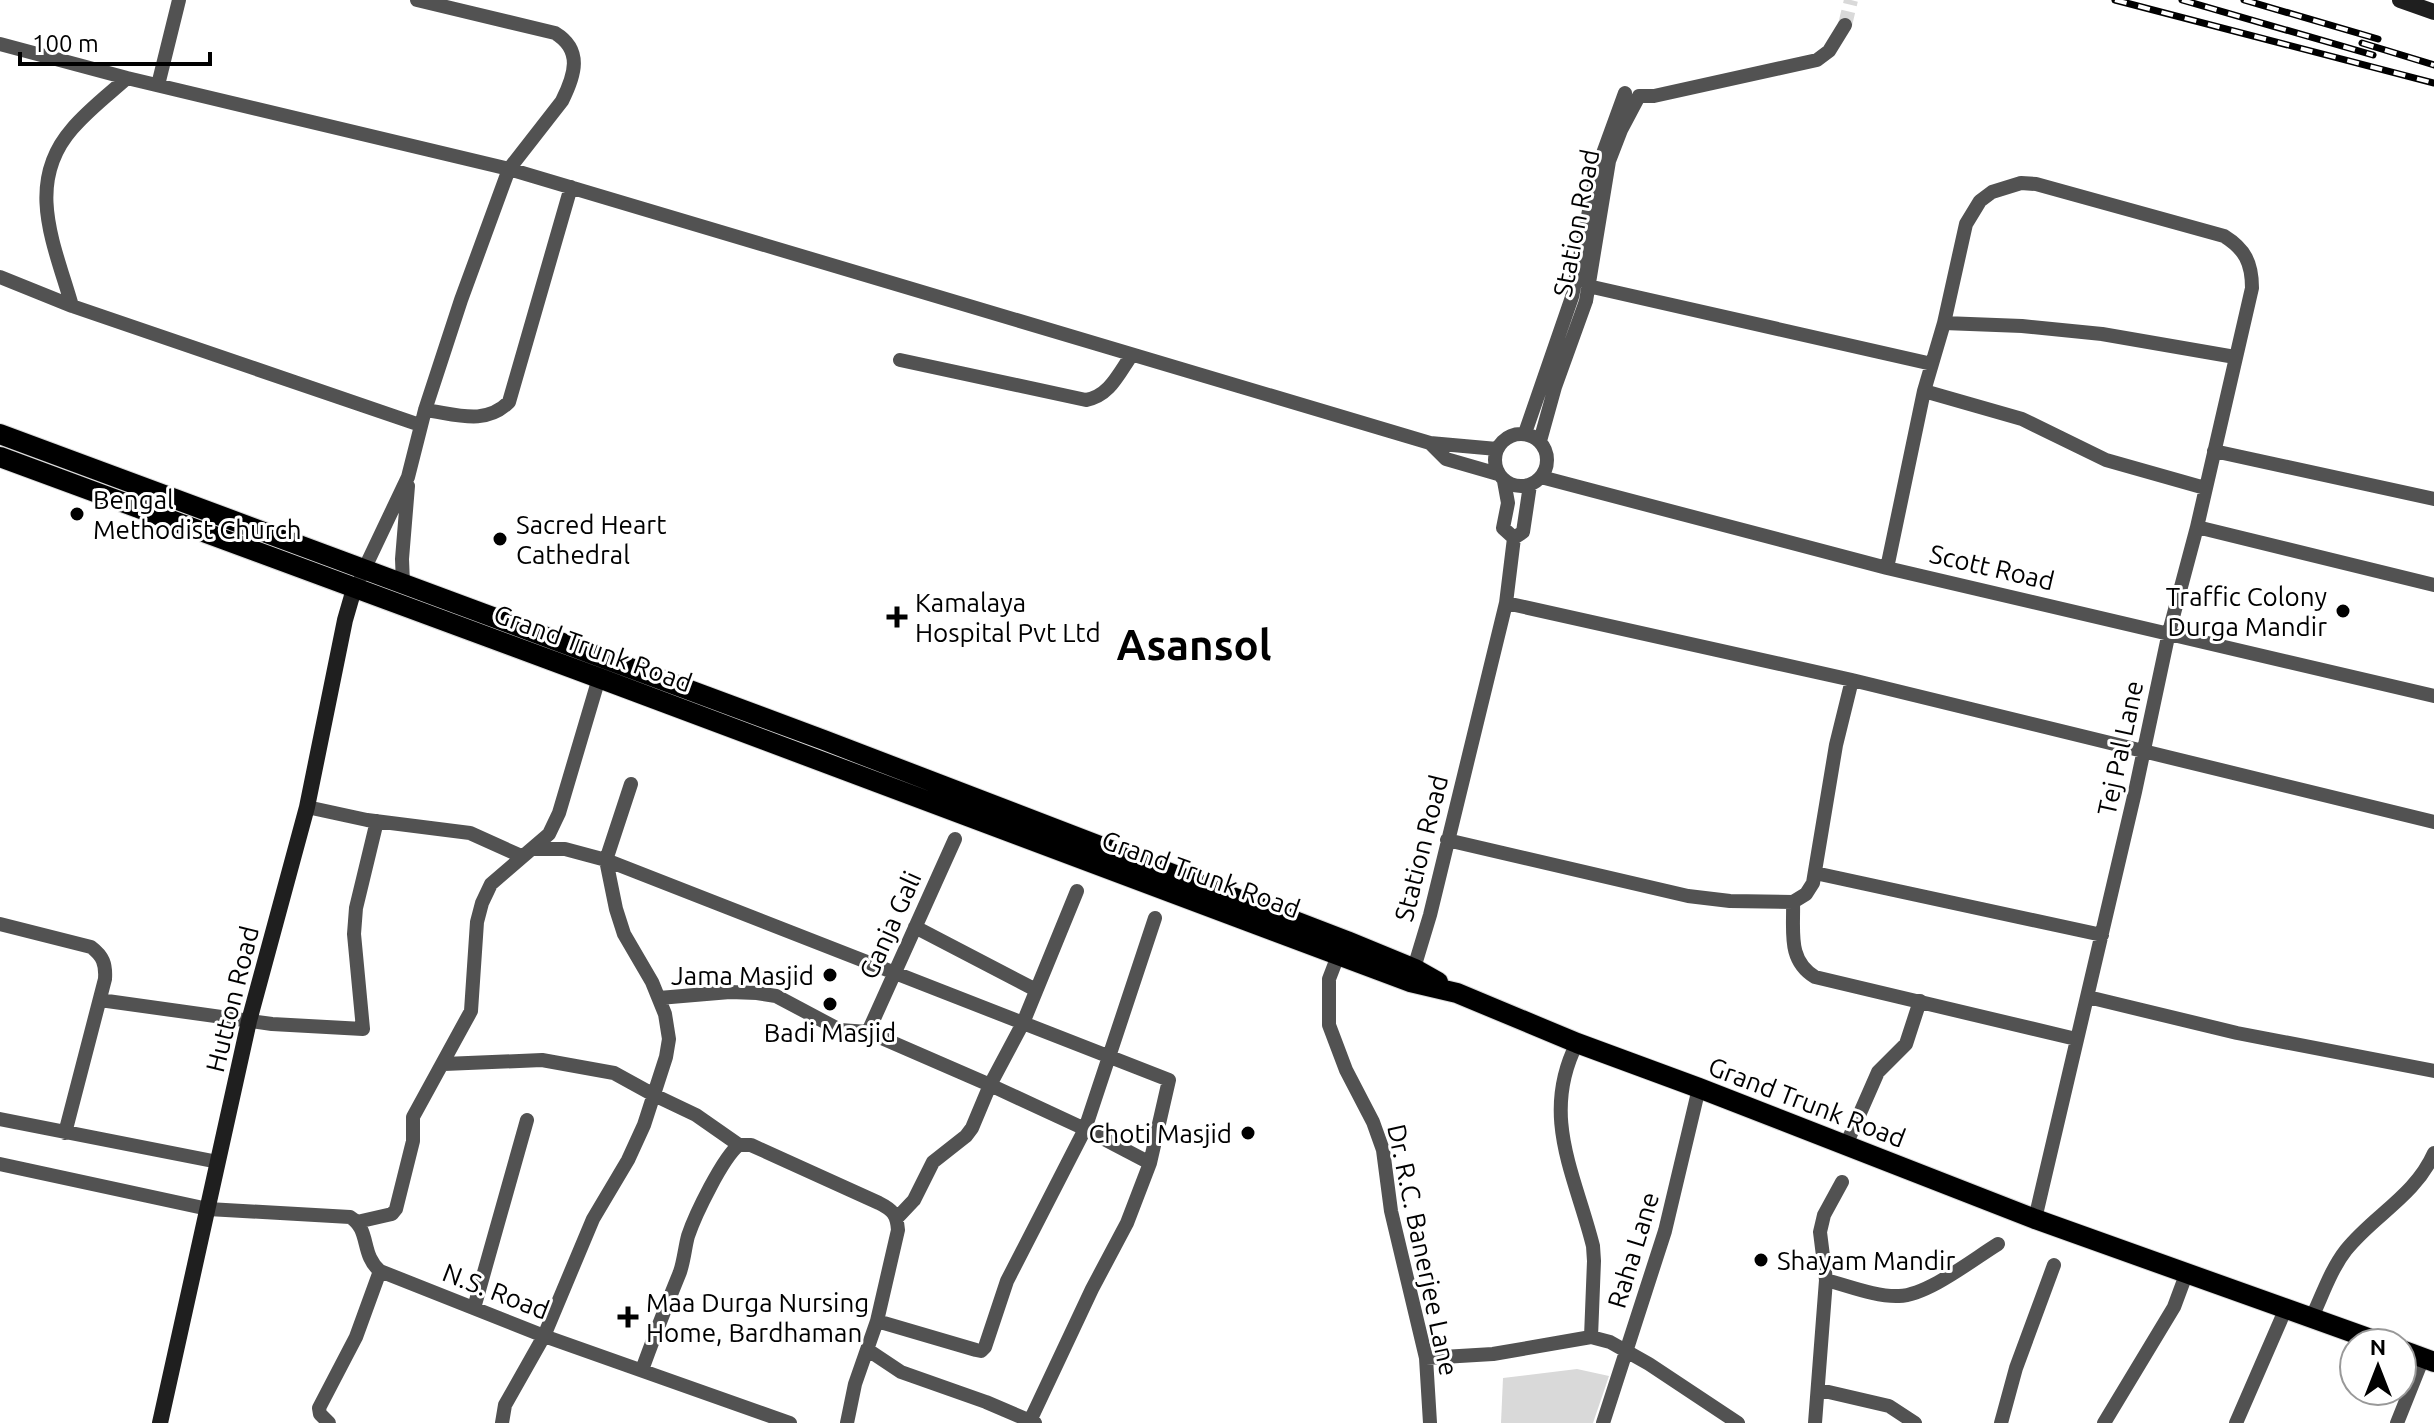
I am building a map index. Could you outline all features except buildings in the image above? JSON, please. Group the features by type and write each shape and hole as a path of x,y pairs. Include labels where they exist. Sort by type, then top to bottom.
{"main road":[{"path":"0,434 824,740 1412,975"},
{"name":"Grand Trunk Road","path":"0,457 1339,953 1412,975 1577,1043 2035,1219 2339,1327"}],"street":[{"path":"158,85 179,0"},
{"path":"403,584 408,477 420,425 509,169 562,101 574,62 572,48 555,33 417,0"},
{"path":"2400,0 2426,6"},
{"path":"1632,94 1654,96 1804,64 1829,51 1845,25"},
{"path":"0,44 127,78 509,169 1430,443 1497,449"},
{"path":"72,306 46,214 47,182 60,145 71,130 127,78"},
{"name":"Station Road","path":"1540,441 1555,387 1581,321 1609,161 1632,94"},
{"name":"Station Road","path":"1525,433 1572,297 1597,170 1632,94"},
{"name":"Tej Pal Lane","path":"1944,323 1966,224 1972,211 1992,192 2021,183 2036,184 2224,236 2237,244 2248,257 2252,269 2252,288 2197,527 2169,632 2035,1219"},
{"path":"425,410 482,418 497,414 509,402 571,187"},
{"path":"0,277 72,306 420,425"},
{"path":"1588,286 1932,364"},
{"path":"1887,568 1924,391 1944,323 2022,326 2102,334 2235,357"},
{"path":"900,360 1086,400 1097,398 1107,391 1131,356"},
{"path":"1924,391 2022,419 2106,460 2205,488"},
{"path":"1430,443 1446,459 1501,477 1512,485 1535,481 1547,465 1547,456 1540,441 1525,433 1508,436 1497,449 1495,466 1501,477"},
{"path":"2214,451 2434,499"},
{"path":"354,589 408,477"},
{"name":"Station Road","path":"1501,477 1508,503 1503,528 1514,538"},
{"name":"Station Road","path":"1412,975 1506,603 1514,538 1523,532 1535,481"},
{"name":"Scott Road","path":"1535,481 1887,568 2434,696"},
{"path":"2197,527 2434,585"},
{"name":"Hutton Road","path":"160,1423 249,1021 307,807 354,589"},
{"path":"1506,603 1852,680 2434,822"},
{"path":"357,1222 392,1214 396,1209 413,1141 413,1117 471,1011 477,922 482,903 491,884 549,834 559,813 599,678"},
{"path":"1447,840 1688,896 1730,901 1793,902 1806,894 1813,883 1836,745 1852,680"},
{"path":"502,1423 505,1405 544,1336 593,1219 628,1160 654,1095 669,1039 659,998 624,934 606,860 631,784"},
{"path":"307,807 377,821 470,833 527,853 565,849 606,860 1169,1080 1150,1163 1127,1223 1092,1289 1031,1422 986,1402 901,1372 868,1350"},
{"path":"100,1000 308,1028 363,1029 354,934 359,884 377,821"},
{"name":"Ganja Gali","path":"868,1032 955,839"},
{"path":"1815,873 2102,935"},
{"path":"897,1218 914,1200 933,1162 972,1128 990,1085 1023,1023 1077,891"},
{"path":"1793,902 1796,958 1802,969 1815,977 2076,1039"},
{"path":"877,1321 981,1351 985,1347 1007,1281 1085,1129 1155,918"},
{"path":"0,924 91,947 100,954 106,966 65,1133"},
{"path":"915,927 1036,990"},
{"name":"Dr. R.C. Banerjee Lane","path":"1339,953 1329,979 1329,1025 1346,1070 1379,1137 1393,1223 1426,1358 1430,1423"},
{"path":"659,998 757,993 791,1003 840,1030 868,1032 990,1085 1150,1163"},
{"path":"2088,997 2237,1033 2434,1071"},
{"path":"1846,1145 1878,1072 1906,1044 1920,1001"},
{"path":"1577,1043 1563,1076 1560,1105 1566,1159 1593,1246 1591,1337"},
{"path":"444,1064 542,1060 614,1073 696,1115 739,1145 751,1145 892,1210 897,1218 898,1230 877,1321 855,1384 847,1423"},
{"name":"Raha Lane","path":"1603,1423 1665,1231 1699,1088"},
{"path":"0,1119 218,1162"},
{"path":"474,1308 527,1120"},
{"path":"642,1370 680,1271 689,1234 730,1152 739,1145"},
{"path":"2312,1317 2346,1250 2411,1190 2429,1166 2434,1153"},
{"path":"0,1164 208,1209 341,1215 357,1222 362,1229 368,1257 380,1271 356,1337 323,1400 321,1420"},
{"path":"1815,1423 1820,1390 1826,1280 1820,1232 1824,1215 1842,1182"},
{"path":"1826,1280 1889,1296 1903,1296 1930,1286 1998,1244"},
{"path":"2001,1423 2016,1368 2054,1265"},
{"name":"N.S. Road","path":"380,1271 544,1336 790,1423"},
{"path":"2104,1423 2174,1307 2187,1272"},
{"path":"2236,1423 2286,1308"},
{"path":"1426,1358 1493,1354 1591,1337 1610,1342 1626,1351 1738,1423"},
{"path":"2397,1423 2428,1360"},
{"path":"1820,1390 1889,1406 1915,1423"}],"shaded area":[{"path":"1577,1369 1609,1376 1593,1423 1501,1423 1503,1378"}],"tunnel":[{"path":"1845,25 1851,0"}],"railway":[{"path":"2115,0 2434,83"},
{"path":"2182,0 2373,55"},
{"path":"2244,0 2378,39"},
{"path":"2362,43 2434,65"}],"place":[{"name":"Bengal Methodist Church","path":"77,514"},
{"name":"Sacred Heart Cathedral","path":"500,539"},
{"name":"Traffic Colony Durga Mandir","path":"2343,611"},
{"name":"Kamalaya Hospital Pvt Ltd","path":"897,617"},
{"name":"Jama Masjid","path":"830,975"},
{"name":"Badi Masjid","path":"830,1004"},
{"name":"Choti Masjid","path":"1248,1133"},
{"name":"Shayam Mandir","path":"1761,1260"},
{"name":"Maa Durga Nursing Home, Bardhaman","path":"628,1317"}],"district":[{"name":"Asansol","path":"1194,644"}]}
